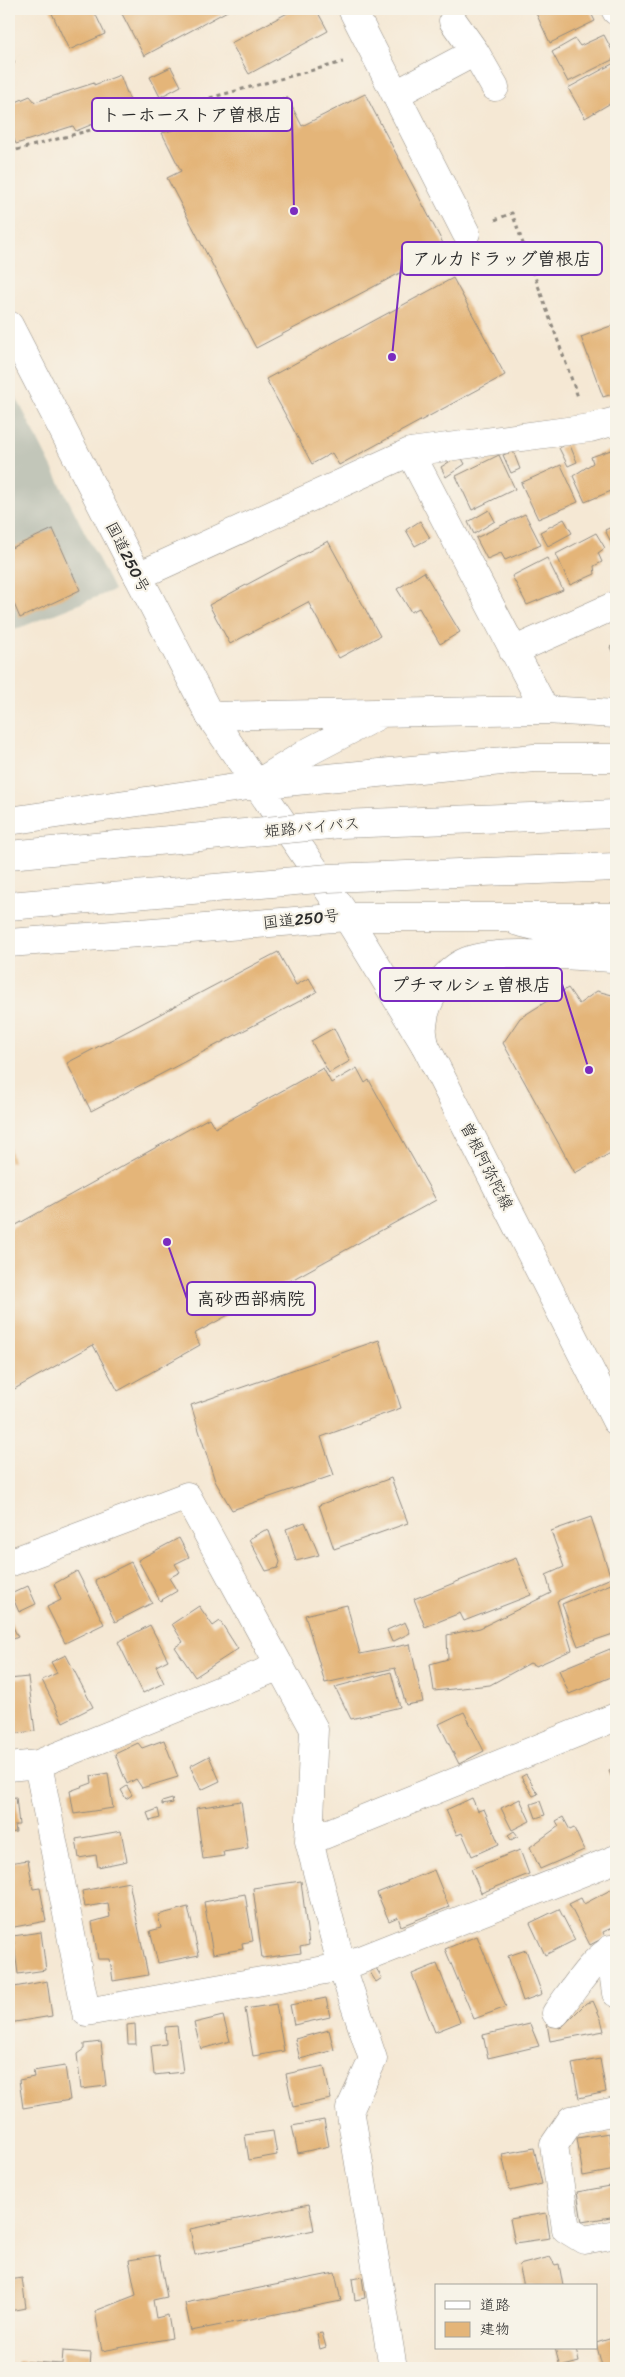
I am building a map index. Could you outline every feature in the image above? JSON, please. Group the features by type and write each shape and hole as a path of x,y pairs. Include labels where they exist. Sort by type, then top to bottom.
{"main road":[{"path":"352,9 466,233"},
{"path":"453,21 475,52 494,87"},
{"path":"396,94 475,52"},
{"name":"国道250号","path":"9,325 210,716 255,785 347,917"},
{"path":"138,576 410,452 590,428 616,421"},
{"path":"410,452 544,710"},
{"path":"513,651 616,605"},
{"path":"210,716 544,710 616,714"},
{"path":"255,785 310,751 383,713"},
{"path":"9,821 255,785 534,758 616,758"},
{"name":"姫路バイパス","path":"9,854 340,824 616,814"},
{"path":"9,906 329,878 616,867"},
{"path":"347,917 616,917"},
{"name":"国道250号","path":"9,942 347,917"},
{"name":"曽根阿弥陀線","path":"347,917 425,1045 616,1421"},
{"path":"497,917 616,946"},
{"path":"425,1045 423,1025 436,988 460,964 616,929"},
{"path":"497,955 616,958"},
{"path":"9,1563 186,1496 314,1729 309,1842 342,1967 373,2059 350,2109 394,2368"},
{"path":"9,1767 38,1764 280,1666"},
{"path":"309,1842 616,1717"},
{"path":"38,1764 86,2012 342,1967 616,1859"},
{"path":"613,1949 616,1992"},
{"path":"556,2013 598,1960 613,1949"},
{"path":"616,2111 571,2120 554,2145 566,2228 584,2240 616,2234"}],"path":[{"path":"9,152 374,53"},
{"path":"466,233 512,213 590,428"}],"shaded area":[{"path":"9,383 114,590 9,632"}],"building":[{"path":"50,9 93,9 105,34 69,50"},
{"path":"127,9 231,9 144,56 121,12"},
{"path":"295,9 316,9 328,31 249,74 231,43"},
{"path":"534,9 589,9 595,21 550,43"},
{"path":"604,35 616,58 568,82 552,52 575,39 580,46"},
{"path":"9,49 15,63 9,65"},
{"path":"616,62 616,100 585,118 568,88"},
{"path":"171,67 181,86 160,97 150,77"},
{"path":"120,75 134,111 109,122 105,119 76,131 73,126 16,144 9,128 9,105 30,96 35,102 94,83 94,85"},
{"path":"365,94 446,249 256,348 167,178 181,171 162,133 287,97 302,126"},
{"path":"453,278 505,375 339,465 332,453 312,464 266,379"},
{"path":"616,324 616,393 603,397 581,337"},
{"path":"569,443 577,462 568,466 559,448"},
{"path":"611,450 616,461 616,489 585,502 573,476 593,463 591,457"},
{"path":"513,451 520,469 511,473 503,455"},
{"path":"460,455 465,464 446,477 441,467"},
{"path":"499,455 515,489 472,510 456,476"},
{"path":"561,465 578,502 538,519 521,483"},
{"path":"489,510 495,521 474,534 468,522"},
{"path":"525,514 541,545 505,560 501,553 487,559 476,538"},
{"path":"564,519 572,533 548,546 540,532"},
{"path":"420,521 430,538 415,546 406,530"},
{"path":"616,525 616,552 605,530"},
{"path":"53,529 80,590 20,618 9,592 9,549"},
{"path":"596,533 605,548 598,553 602,562 594,566 595,574 570,585 556,554"},
{"path":"328,541 380,636 339,658 308,602 230,644 209,605"},
{"path":"547,558 563,590 527,605 512,576"},
{"path":"424,572 460,632 440,644 419,608 411,612 397,589"},
{"path":"616,643 616,660 610,647"},
{"path":"278,952 296,985 309,978 317,992 91,1111 67,1063"},
{"path":"568,988 579,1004 597,991 616,996 616,1150 575,1173 503,1043 520,1018"},
{"path":"334,1028 350,1061 329,1073 311,1041"},
{"path":"323,1068 331,1083 357,1068 365,1083 369,1080 436,1200 194,1334 200,1345 118,1391 93,1345 9,1392 9,1229 209,1118 215,1128"},
{"path":"9,1143 13,1162 9,1162"},
{"path":"379,1340 401,1408 321,1437 334,1475 232,1510 215,1481 191,1405"},
{"path":"391,1478 408,1523 334,1549 319,1505"},
{"path":"591,1517 611,1578 557,1601 572,1650 536,1666 530,1663 490,1685 434,1691 430,1664 448,1659 447,1635 480,1628 551,1593 546,1575 564,1567 551,1531"},
{"path":"305,1522 319,1555 296,1561 286,1529"},
{"path":"265,1530 269,1531 280,1562 278,1568 266,1571 249,1539"},
{"path":"179,1538 189,1557 175,1564 180,1572 169,1578 177,1591 160,1601 138,1560"},
{"path":"516,1558 531,1595 464,1621 460,1613 425,1627 414,1599"},
{"path":"131,1562 152,1603 115,1622 95,1580"},
{"path":"77,1571 104,1624 65,1643 47,1607 61,1600 54,1584"},
{"path":"611,1584 616,1595 616,1633 578,1646 562,1604"},
{"path":"28,1586 36,1604 19,1612 11,1594"},
{"path":"347,1605 360,1654 410,1644 423,1702 406,1705 395,1668 325,1683 305,1615"},
{"path":"199,1606 213,1626 220,1621 238,1649 195,1677 175,1647 183,1642 172,1624"},
{"path":"9,1619 18,1637 9,1641"},
{"path":"405,1622 410,1633 392,1642 387,1630"},
{"path":"150,1625 168,1660 156,1666 164,1683 143,1693 118,1642"},
{"path":"610,1649 616,1664 616,1675 569,1694 559,1670"},
{"path":"66,1655 93,1707 63,1722 42,1680 57,1673 51,1662"},
{"path":"391,1672 400,1707 351,1719 335,1687"},
{"path":"28,1677 35,1731 10,1734 9,1679"},
{"path":"464,1712 484,1751 459,1764 439,1724"},
{"path":"164,1740 178,1777 142,1788 136,1779 127,1784 115,1754 138,1743 142,1748"},
{"path":"209,1756 220,1781 201,1790 190,1766"},
{"path":"616,1767 616,1787 609,1771"},
{"path":"108,1773 113,1808 74,1814 70,1791 92,1783 91,1776"},
{"path":"526,1774 538,1794 533,1796 521,1777"},
{"path":"127,1786 132,1795 126,1799 121,1790"},
{"path":"16,1797 19,1825 15,1825 16,1832 9,1833 9,1798"},
{"path":"472,1798 478,1811 484,1809 499,1844 472,1856 462,1833 457,1835 446,1810"},
{"path":"172,1799 173,1803 162,1805 162,1802"},
{"path":"520,1799 530,1821 512,1830 501,1808"},
{"path":"241,1801 248,1848 223,1852 224,1856 203,1859 196,1808"},
{"path":"540,1801 545,1815 536,1818 531,1804"},
{"path":"158,1809 160,1818 150,1821 147,1813"},
{"path":"563,1817 570,1830 574,1828 584,1850 540,1869 530,1847 559,1826 556,1821"},
{"path":"121,1831 127,1861 98,1867 96,1855 79,1858 76,1839"},
{"path":"514,1831 518,1836 511,1840 508,1835"},
{"path":"520,1850 529,1874 481,1893 471,1869"},
{"path":"28,1860 33,1889 40,1888 46,1921 9,1928 9,1863"},
{"path":"434,1870 449,1907 401,1926 398,1917 389,1921 377,1893"},
{"path":"301,1881 309,1945 300,1947 301,1953 262,1958 253,1888"},
{"path":"129,1882 148,1975 113,1981 110,1959 98,1959 92,1922 110,1917 108,1903 85,1907 82,1891"},
{"path":"616,1887 616,1926 603,1932 605,1937 590,1945 569,1904 581,1898 584,1904"},
{"path":"245,1894 253,1941 242,1943 243,1949 213,1954 204,1902"},
{"path":"188,1907 199,1955 158,1963 150,1931 161,1928 158,1915"},
{"path":"559,1909 575,1940 545,1955 530,1923"},
{"path":"41,1932 46,1970 18,1974 13,1936"},
{"path":"477,1936 506,2007 474,2019 445,1949"},
{"path":"526,1950 542,1994 523,2001 508,1956"},
{"path":"437,1964 460,2022 435,2032 412,1974"},
{"path":"376,1968 382,1978 376,1982 370,1972"},
{"path":"47,1981 52,2016 9,2023 9,1988"},
{"path":"326,1998 330,2017 294,2025 290,2005"},
{"path":"593,2001 604,2031 550,2041 547,2024 557,2022 559,2028 562,2027 586,2003"},
{"path":"276,2004 284,2051 253,2056 245,2009"},
{"path":"223,2016 230,2041 201,2049 194,2023"},
{"path":"135,2024 136,2044 128,2044 127,2025"},
{"path":"530,2024 539,2046 488,2058 483,2035"},
{"path":"177,2026 183,2072 154,2075 151,2046 166,2044 165,2027"},
{"path":"329,2030 334,2050 300,2059 295,2039"},
{"path":"101,2042 106,2086 81,2089 77,2054 84,2049 84,2044"},
{"path":"600,2059 606,2092 579,2098 572,2064"},
{"path":"65,2066 70,2100 23,2108 19,2080 34,2077 33,2071"},
{"path":"324,2066 331,2099 293,2107 286,2074"},
{"path":"324,2120 329,2146 298,2153 292,2126"},
{"path":"273,2131 277,2155 249,2160 245,2135"},
{"path":"609,2133 615,2170 583,2176 577,2138"},
{"path":"534,2148 542,2184 510,2191 502,2154"},
{"path":"616,2185 616,2216 582,2222 577,2192"},
{"path":"309,2204 314,2230 195,2255 190,2229"},
{"path":"546,2213 550,2238 515,2243 510,2219"},
{"path":"159,2255 167,2297 153,2300 156,2318 168,2315 172,2338 102,2351 95,2311 136,2295 129,2260"},
{"path":"550,2257 555,2265 559,2264 563,2284 524,2284 519,2265"},
{"path":"335,2273 341,2301 191,2331 185,2303"},
{"path":"362,2277 365,2298 355,2300 352,2279"},
{"path":"22,2278 26,2308 9,2311 9,2280"},
{"path":"322,2333 326,2347 320,2349 317,2334"},
{"path":"616,2337 616,2362 602,2366 598,2342"},
{"path":"556,2350 576,2350 579,2362 560,2367"},
{"path":"63,2351 91,2353 90,2368 14,2368 18,2367 18,2361 62,2364"},
{"path":"371,2362 373,2368 350,2368"},
{"path":"131,2363 132,2368 108,2368 108,2367"}],"place":[{"name":"トーホーストア曽根店","path":"294,211"},
{"name":"アルカドラッグ曽根店","path":"392,357"},
{"name":"プチマルシェ曽根店","path":"589,1070"},
{"name":"高砂西部病院","path":"167,1242"}]}
